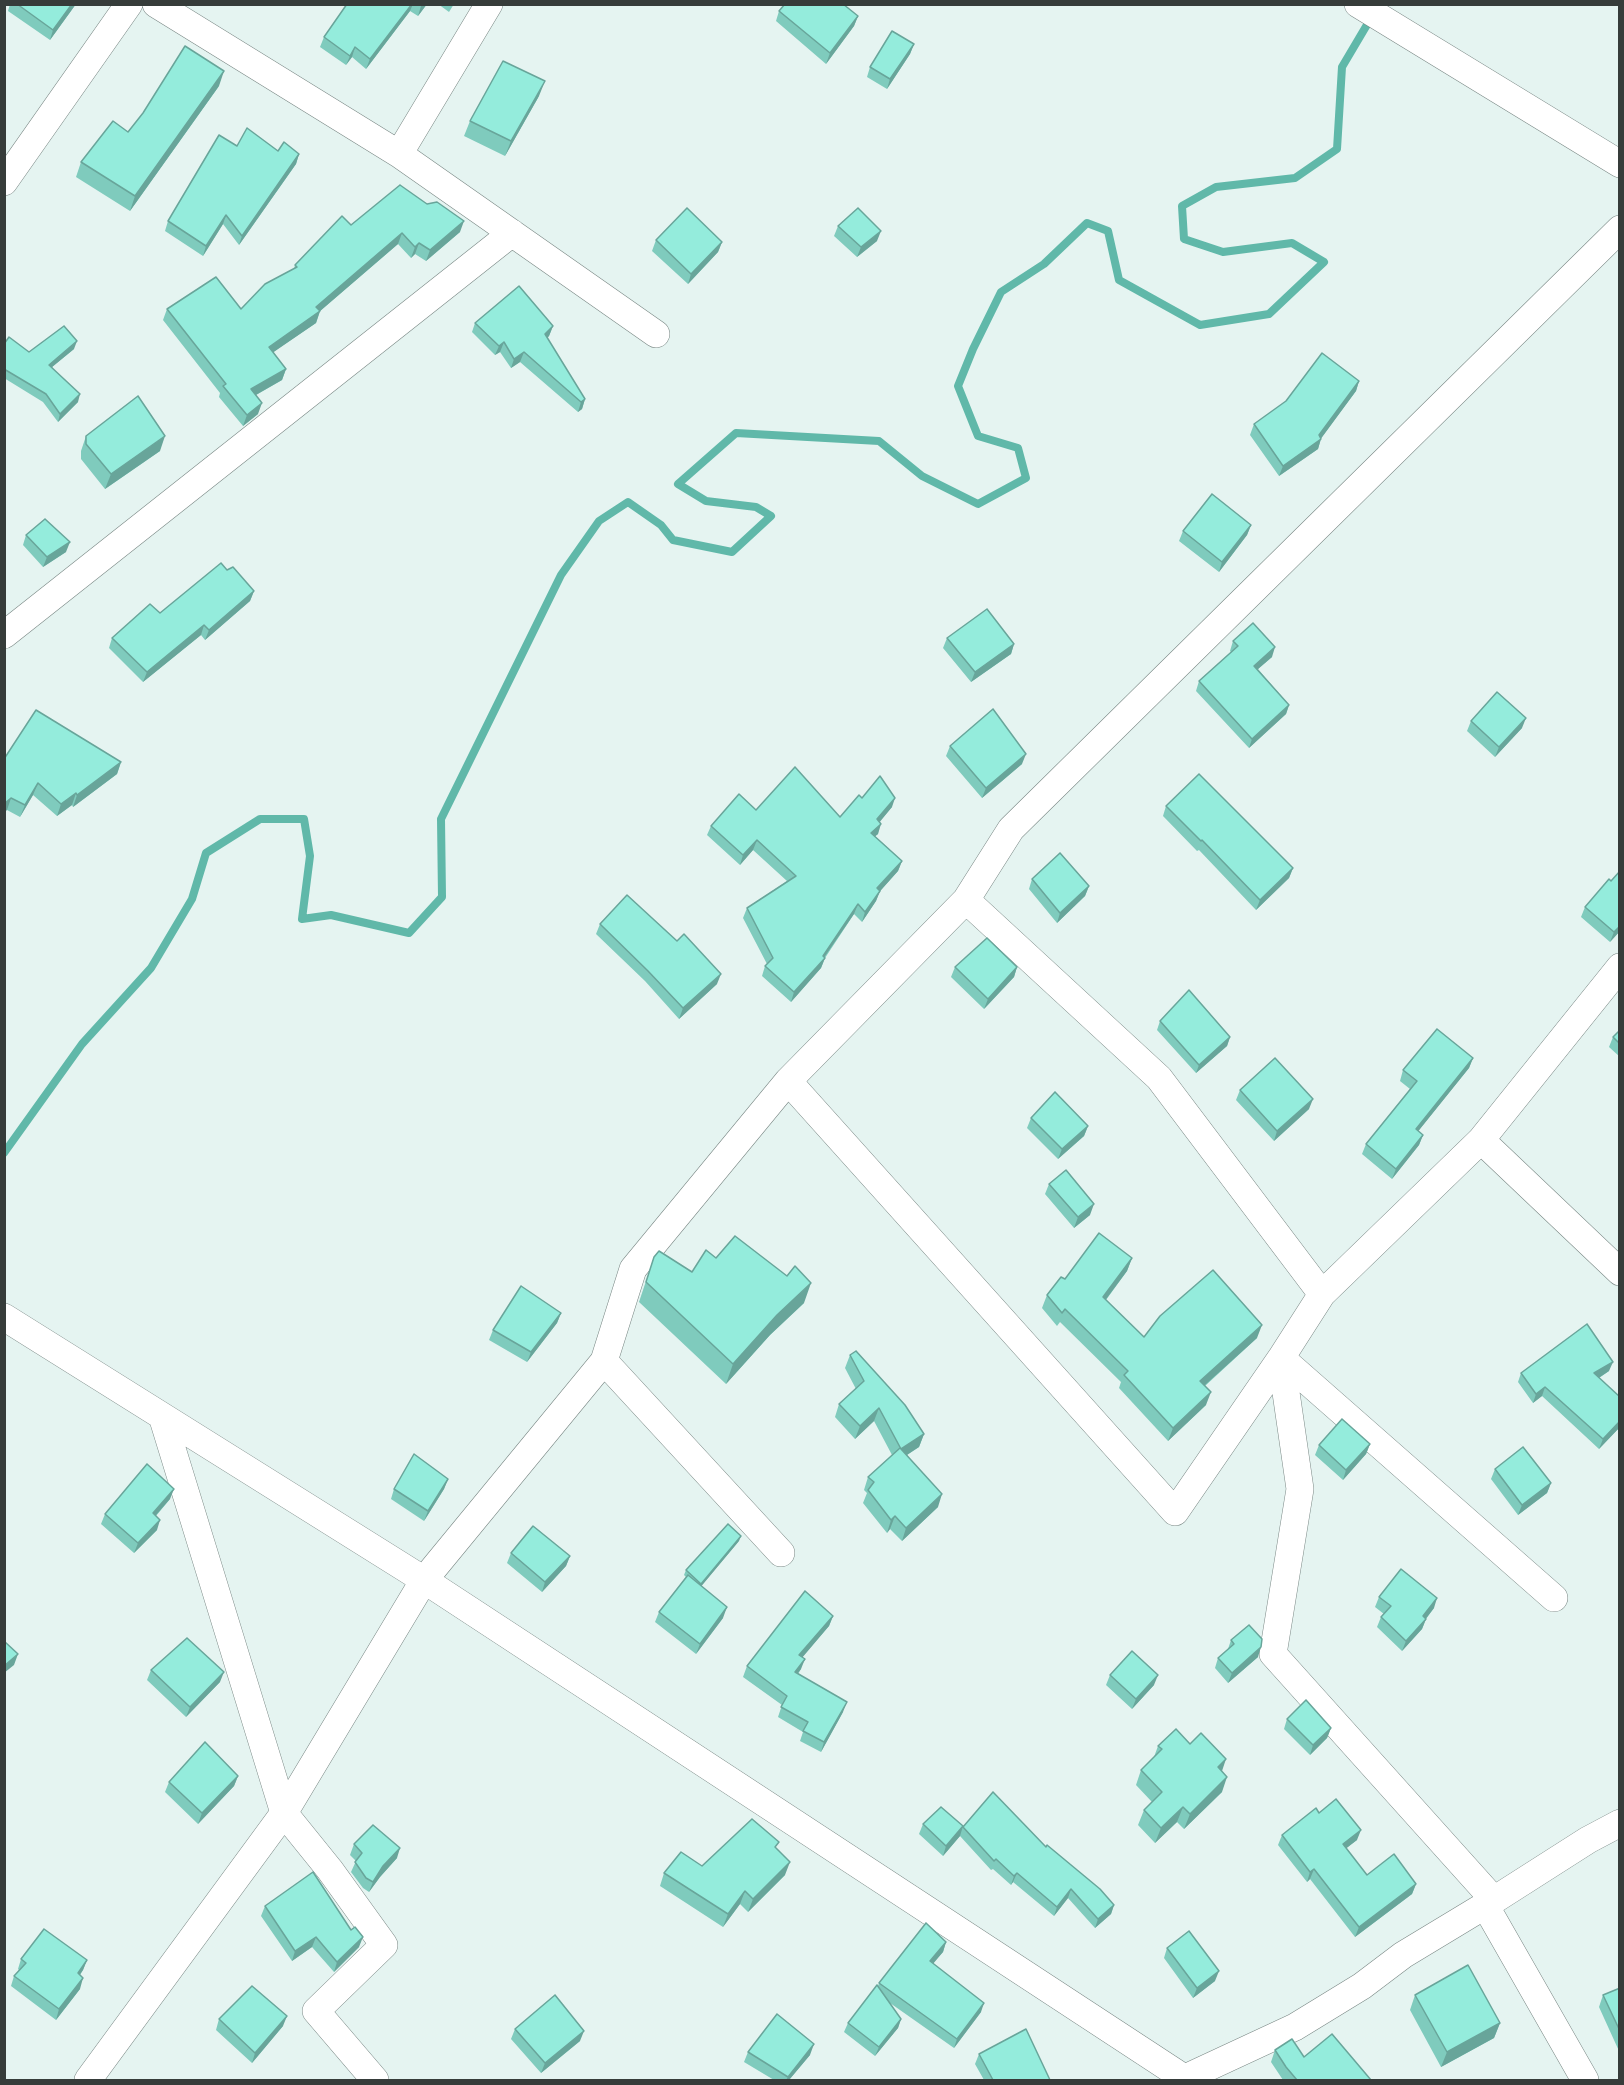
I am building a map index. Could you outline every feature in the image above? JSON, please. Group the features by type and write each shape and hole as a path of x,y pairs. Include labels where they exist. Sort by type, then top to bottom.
{"street":[{"path":"4,182 129,4"},
{"path":"156,4 399,154 656,334"},
{"path":"399,154 489,4"},
{"path":"1358,4 1620,164"},
{"path":"88,2080 284,1813 424,1580 604,1361 633,1269 788,1081 966,900 1011,829 1620,229"},
{"path":"4,635 512,233"},
{"path":"966,900 1159,1078 1322,1294"},
{"path":"788,1081 1175,1512 1322,1294 1481,1140 1620,967"},
{"path":"1481,1140 1620,1272"},
{"path":"4,1317 424,1580 1184,2080 1295,2027 1362,1986 1403,1954 1588,1840 1620,1823"},
{"path":"1281,1358 1554,1598"},
{"path":"1281,1358 1300,1489 1273,1654 1489,1903 1585,2080"},
{"path":"604,1361 782,1553"},
{"path":"162,1416 284,1813 330,1870 384,1945 316,2011 375,2080"}],"building":[{"path":"17,4 72,4 53,30"},
{"path":"347,4 412,4 370,59 355,47 350,56 324,37"},
{"path":"785,4 843,4 858,16 830,53 779,11"},
{"path":"892,31 914,44 890,79 870,67"},
{"path":"185,46 224,71 135,196 81,162 113,121 128,132 143,113"},
{"path":"503,61 545,81 511,141 470,121"},
{"path":"247,128 278,151 284,142 299,154 242,236 226,215 206,246 168,221 219,135 237,146"},
{"path":"400,185 427,204 437,202 464,221 430,250 419,243 415,247 402,233 316,307 320,311 269,347 286,369 251,389 262,403 247,415 223,386 226,384 167,309 216,277 241,309 265,284 297,267 295,265 342,216 351,225"},
{"path":"687,208 722,242 691,274 656,240"},
{"path":"858,208 881,231 861,247 838,226"},
{"path":"519,286 553,326 545,334 585,399 581,402 524,352 514,359 504,342 499,346 475,323"},
{"path":"64,326 77,341 49,365 80,394 60,414 46,394 4,369 4,344 9,337 29,352"},
{"path":"1322,353 1359,381 1319,435 1321,439 1283,466 1254,424 1286,401"},
{"path":"138,396 165,436 111,474 86,444 86,436"},
{"path":"1212,494 1251,525 1222,562 1183,531"},
{"path":"45,519 70,542 47,557 26,535"},
{"path":"221,563 227,570 233,567 254,591 209,630 204,625 147,672 112,638 150,604 160,613"},
{"path":"987,609 1014,644 975,672 947,638"},
{"path":"1253,623 1275,647 1254,666 1289,705 1252,739 1199,681 1238,646 1233,641"},
{"path":"1497,692 1526,718 1499,747 1471,721"},
{"path":"993,709 1026,754 986,788 950,746"},
{"path":"36,710 121,762 77,795 76,793 61,804 38,783 25,805 11,798 4,804 4,759"},
{"path":"795,767 840,817 859,795 862,798 880,776 895,798 877,819 881,824 871,833 902,861 877,888 880,891 865,912 858,904 823,956 825,958 794,992 765,966 773,958 747,908 796,876 757,840 743,855 711,826 739,794 756,810"},
{"path":"1199,774 1293,868 1260,900 1166,806"},
{"path":"1060,853 1089,886 1060,913 1032,879"},
{"path":"1620,871 1620,926 1614,932 1585,907 1609,879 1611,881"},
{"path":"627,895 677,941 684,934 721,974 683,1008 600,924"},
{"path":"987,938 1017,967 988,999 955,967"},
{"path":"1189,990 1230,1037 1199,1065 1160,1021"},
{"path":"1437,1029 1473,1058 1416,1129 1423,1135 1396,1169 1366,1144 1417,1081 1403,1070"},
{"path":"1620,1030 1620,1044 1613,1037"},
{"path":"1275,1058 1313,1099 1277,1131 1240,1090"},
{"path":"1055,1092 1088,1126 1062,1149 1031,1118"},
{"path":"1066,1170 1094,1204 1078,1217 1049,1184"},
{"path":"1099,1233 1132,1258 1103,1297 1144,1337 1160,1316 1213,1270 1262,1325 1200,1381 1211,1392 1173,1428 1124,1375 1128,1371 1065,1309 1062,1313 1047,1295 1061,1277 1065,1279"},
{"path":"735,1236 787,1276 795,1266 811,1283 777,1315 733,1364 646,1282 654,1257 659,1251 692,1272 706,1250 716,1258"},
{"path":"521,1286 561,1313 531,1352 493,1330"},
{"path":"1587,1324 1613,1362 1594,1373 1620,1397 1620,1421 1603,1439 1545,1387 1536,1394 1521,1373"},
{"path":"856,1351 905,1405 924,1434 901,1449 879,1408 860,1426 839,1404 864,1381 850,1355"},
{"path":"1342,1419 1370,1444 1346,1470 1319,1445"},
{"path":"1523,1447 1551,1483 1522,1505 1495,1469"},
{"path":"900,1448 942,1494 906,1528 895,1516 891,1520 868,1490 874,1482 868,1477"},
{"path":"414,1454 448,1479 428,1511 394,1489"},
{"path":"147,1464 174,1489 153,1513 160,1520 138,1543 105,1514"},
{"path":"728,1524 741,1536 701,1584 686,1570"},
{"path":"533,1526 570,1556 545,1582 511,1553"},
{"path":"1401,1569 1437,1598 1423,1616 1426,1619 1406,1641 1381,1617 1391,1606 1379,1597"},
{"path":"688,1575 727,1607 700,1644 659,1612"},
{"path":"805,1591 833,1616 799,1655 805,1659 795,1672 847,1702 824,1742 803,1731 808,1722 781,1707 787,1696 747,1666"},
{"path":"1249,1625 1262,1639 1261,1647 1232,1673 1218,1658 1234,1644 1231,1640"},
{"path":"187,1638 224,1672 190,1707 151,1670"},
{"path":"4,1641 18,1654 4,1666"},
{"path":"1132,1651 1158,1675 1136,1699 1110,1675"},
{"path":"1306,1700 1331,1728 1313,1745 1287,1719"},
{"path":"1176,1729 1190,1744 1201,1733 1226,1759 1218,1767 1227,1777 1190,1814 1183,1807 1161,1828 1144,1810 1162,1792 1141,1770 1162,1749 1158,1746"},
{"path":"205,1742 238,1776 202,1813 169,1782"},
{"path":"993,1792 1046,1847 1047,1845 1100,1889 1114,1905 1098,1919 1071,1889 1057,1907 1017,1873 1014,1876 996,1859 994,1861 963,1827"},
{"path":"1336,1799 1361,1830 1343,1844 1367,1875 1394,1854 1416,1884 1359,1927 1314,1869 1310,1872 1282,1835 1316,1808 1319,1813"},
{"path":"941,1807 963,1826 946,1846 923,1824"},
{"path":"752,1819 779,1842 775,1847 790,1862 753,1899 745,1891 728,1914 664,1873 681,1852 702,1866"},
{"path":"373,1825 400,1848 383,1866 373,1882 366,1878 355,1862 362,1853 354,1844"},
{"path":"313,1872 351,1930 355,1927 363,1937 337,1962 316,1937 295,1951 265,1906"},
{"path":"926,1923 946,1942 930,1961 984,2003 957,2039 879,1983"},
{"path":"44,1929 87,1960 78,1973 83,1978 59,2009 14,1976 26,1963 21,1959"},
{"path":"1189,1931 1219,1971 1197,1988 1167,1948"},
{"path":"1468,1965 1500,2023 1447,2052 1415,1995"},
{"path":"877,1985 901,2019 879,2047 848,2023"},
{"path":"252,1986 287,2016 255,2053 219,2019"},
{"path":"1620,1988 1620,2031 1603,1995"},
{"path":"555,1995 584,2031 545,2063 515,2029"},
{"path":"777,2014 814,2044 788,2077 748,2052"},
{"path":"1026,2029 1050,2080 993,2080 979,2054"},
{"path":"1332,2034 1371,2080 1297,2080 1275,2050 1292,2039 1304,2057"}],"waterway":[{"path":"4,1153 82,1044 151,968 192,899 206,853 260,819 304,819 310,856 302,919 331,915 409,933 442,897 441,819 561,575 599,521 628,502 661,525 673,540 732,552 771,516 756,507 706,501 678,484 736,433 879,441 922,476 978,504 1026,478 1018,448 978,436 958,386 1001,292 1044,264 1087,223 1108,231 1119,280 1200,325 1269,314 1324,262 1292,243 1223,252 1184,239 1182,206 1216,187 1295,178 1337,149 1342,67 1371,18"}]}
